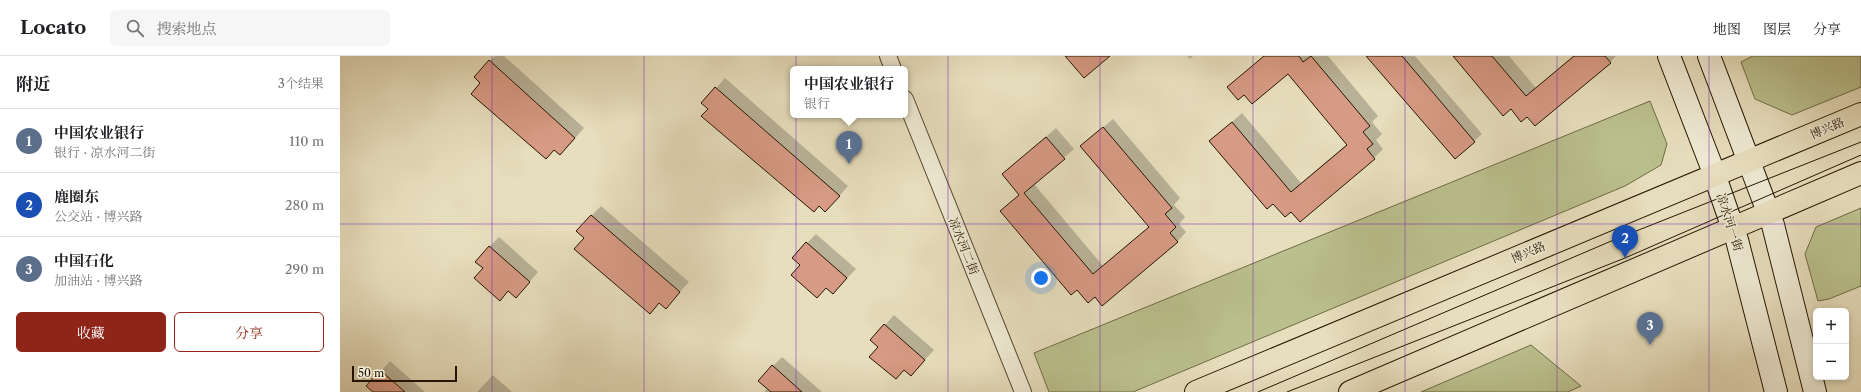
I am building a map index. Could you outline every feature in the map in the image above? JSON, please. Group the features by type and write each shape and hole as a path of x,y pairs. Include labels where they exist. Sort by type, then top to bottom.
{"main road":[{"name":"凉水河一街","path":"1669,56 1733,227 1776,392"},
{"path":"1709,56 1746,152 1766,212 1773,225 1815,392"},
{"name":"博兴路","path":"1196,392 1714,174 1861,114"},
{"path":"1350,392 1861,172"}],"street":[{"path":"888,56 892,66"},
{"name":"凉水河二街","path":"908,106 1023,392"}],"green space":[{"path":"1753,56 1861,56 1861,87 1792,115 1755,99 1741,62"},
{"path":"1650,101 1667,144 1661,165 1625,186 1133,392 1049,392 1034,353"},
{"path":"1861,208 1861,286 1829,299 1818,301 1805,254 1816,227"},
{"path":"1531,345 1581,386 1568,392 1421,392"}],"building":[{"path":"1065,56 1110,56 1084,78"},
{"path":"1264,56 1299,56 1303,62 1311,56 1370,126 1363,132 1373,144 1367,149 1375,159 1300,222 1291,212 1285,217 1273,204 1267,209 1209,141 1232,122 1291,192 1347,145 1288,74 1252,104 1244,95 1238,100 1227,87"},
{"path":"1366,56 1402,56 1475,142 1455,159"},
{"path":"1453,56 1492,56 1526,96 1574,56 1605,56 1611,63 1535,126 1527,117 1521,122 1511,109 1503,116"},
{"path":"489,60 575,138 560,155 554,150 546,159 471,94 480,83 474,77"},
{"path":"715,87 840,196 825,212 819,206 814,212 701,116 708,109 701,103"},
{"path":"1103,127 1172,208 1165,214 1176,227 1170,233 1178,242 1102,306 1095,297 1088,303 1077,290 1071,295 1000,211 1019,195 1002,174 1046,137 1065,159 1024,193 1093,274 1149,227 1080,146"},
{"path":"591,215 680,292 666,309 659,303 650,314 574,249 584,238 576,231"},
{"path":"806,242 847,278 833,294 826,288 817,298 791,275 800,265 792,258"},
{"path":"489,246 530,282 516,298 508,291 500,301 474,278 483,268 475,262"},
{"path":"884,324 925,360 911,376 904,370 896,379 869,357 878,347 870,340"},
{"path":"772,365 802,392 771,392 758,381"},
{"path":"380,370 405,392 373,392 366,386"}],"tram line":[{"path":"1258,392 1616,239 1861,142"},
{"path":"1287,392 1625,258 1861,155"}],"place":[{"name":"中国农业银行","path":"849,164"},
{"name":"鹿圈东","path":"1625,258"},
{"name":"中国石化","path":"1650,345"}]}
